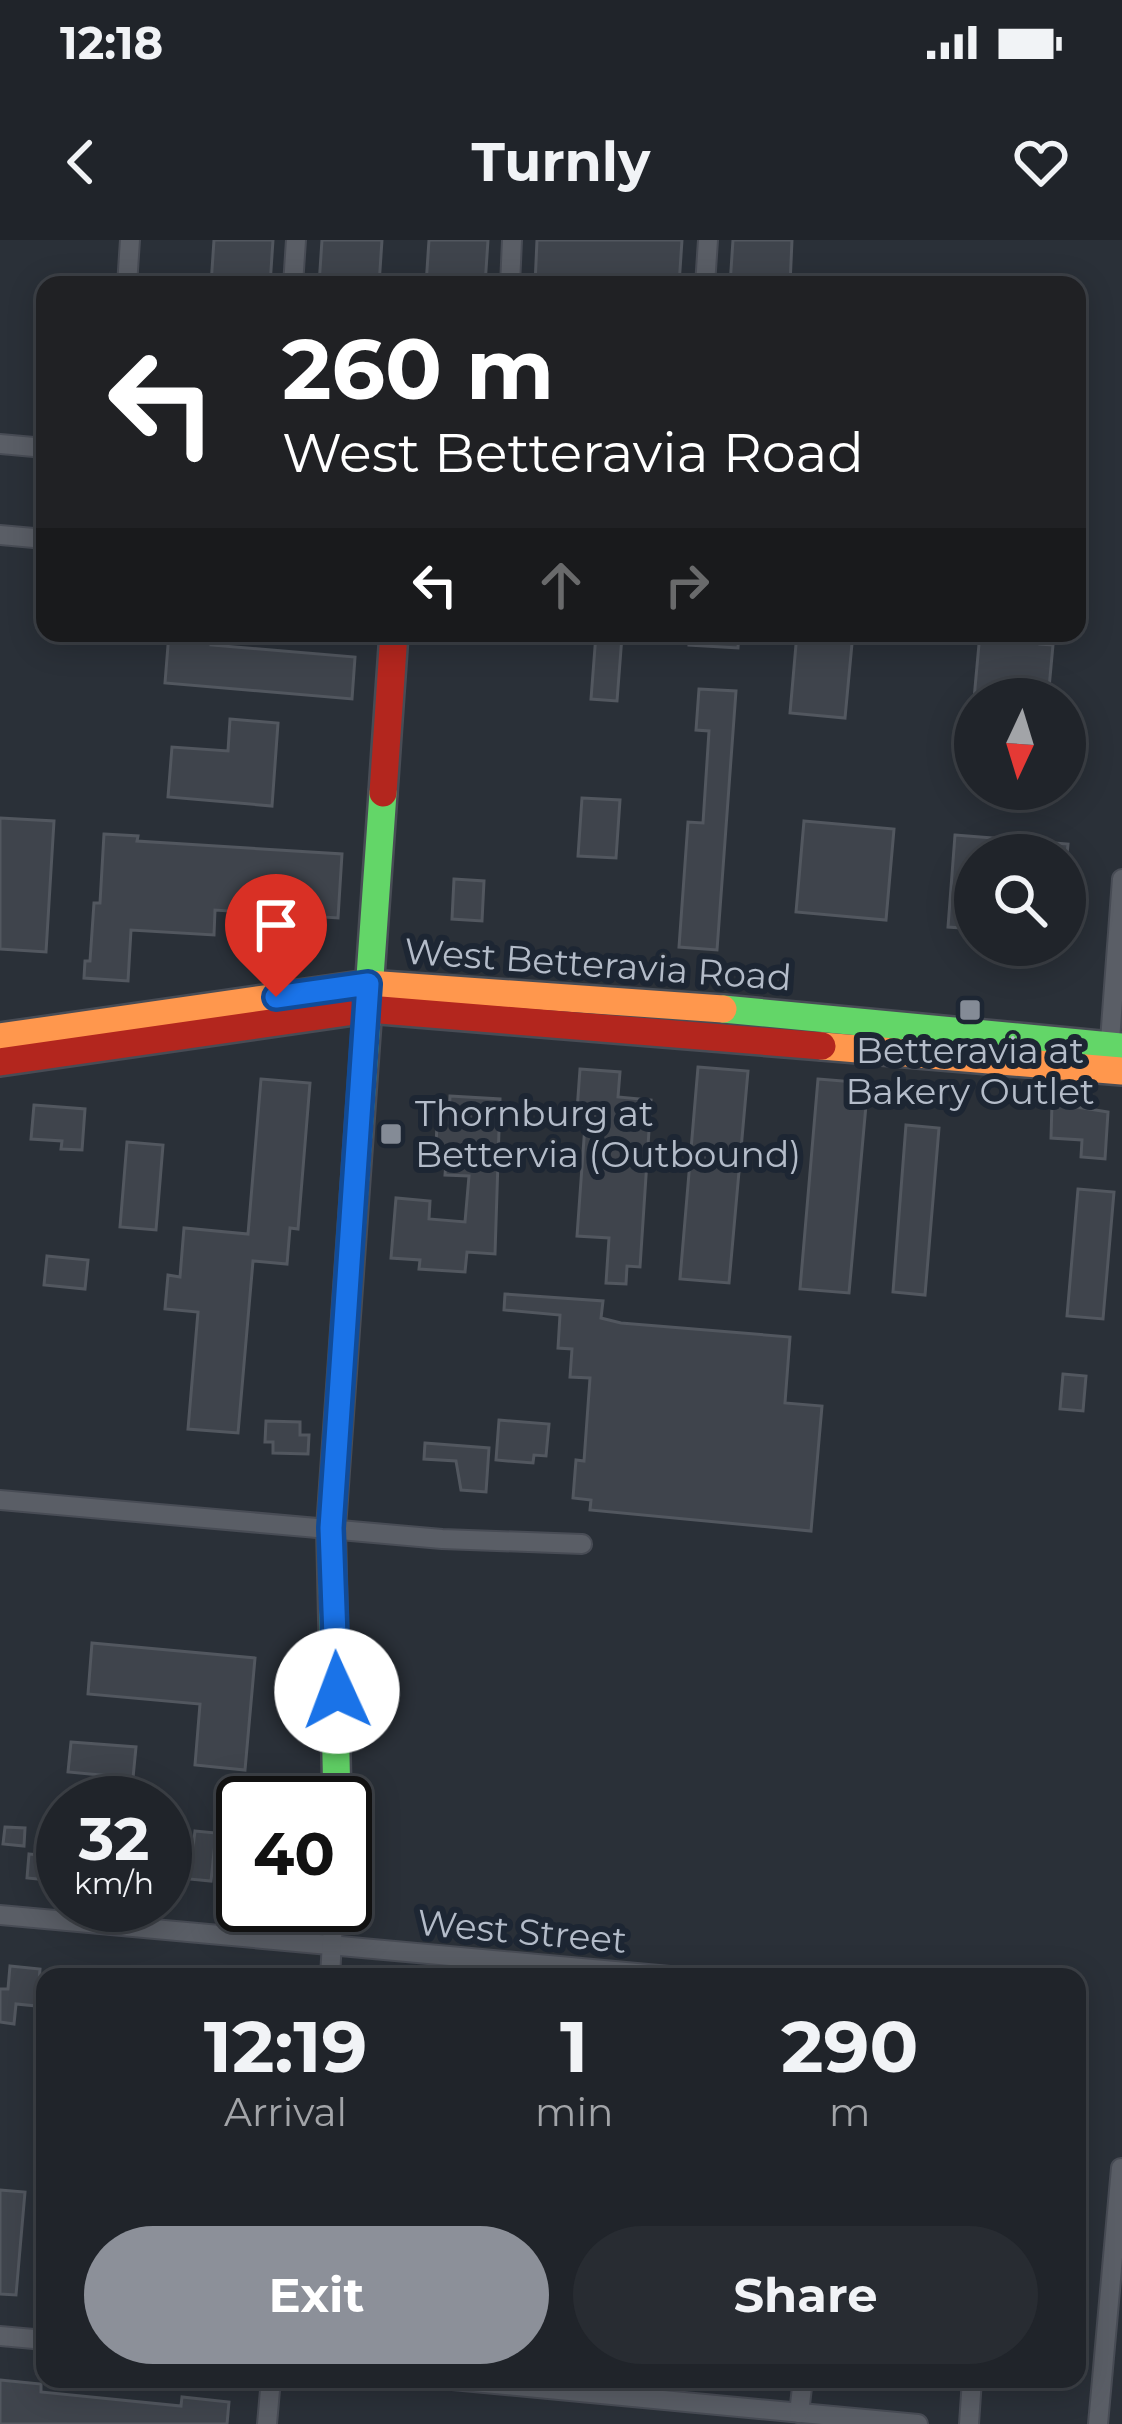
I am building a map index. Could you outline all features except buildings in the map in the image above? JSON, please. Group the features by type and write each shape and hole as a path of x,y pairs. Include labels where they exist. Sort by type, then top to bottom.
{"main road":[{"path":"336,1776 331,1528 393,642"},
{"name":"West Betteravia Road","path":"0,1062 368,997"},
{"name":"West Betteravia Road","path":"0,1037 368,997 1115,1059"}],"street":[{"path":"128,276 130,240"},
{"path":"294,276 296,240"},
{"path":"510,276 512,240"},
{"path":"706,276 708,240"},
{"path":"0,444 36,447"},
{"path":"0,535 36,537"},
{"path":"1115,1059 1122,879"},
{"path":"0,1500 581,1544"},
{"name":"West Street","path":"0,1915 572,1968"},
{"path":"331,1968 333,1932"},
{"path":"1098,2424 1114,2314 1121,2168"},
{"path":"0,2336 36,2339"},
{"path":"267,2424 270,2388"},
{"path":"800,2413 801,2388"},
{"path":"969,2424 971,2388"},
{"path":"636,2389 800,2413 918,2424"}],"traffic: fast":[{"path":"336,1776 331,1528 383,793"},
{"path":"723,1009 1122,1047"}],"traffic: slow":[{"path":"0,1037 368,984 723,1009"},
{"path":"822,1046 1122,1071"}],"traffic: jam":[{"path":"383,793 393,642"},
{"path":"0,1062 368,1009 822,1046"}],"place":[{"name":"Betteravia at Bakery Outlet","path":"970,1010"},
{"name":"Thornburg at Bettervia (Outbound)","path":"391,1134"}],"route":[{"path":"276,997 368,984 331,1528 337,1691"}]}
